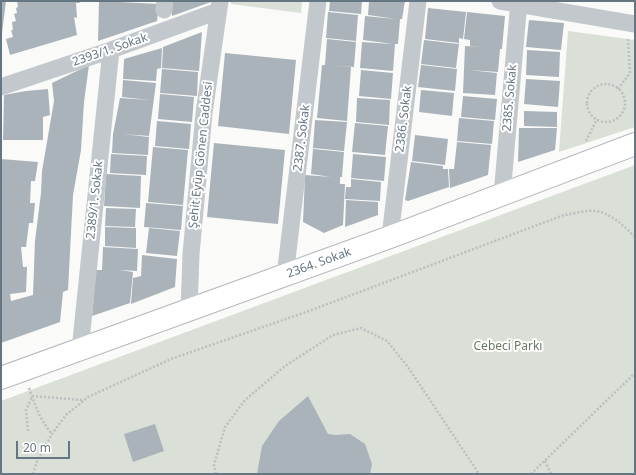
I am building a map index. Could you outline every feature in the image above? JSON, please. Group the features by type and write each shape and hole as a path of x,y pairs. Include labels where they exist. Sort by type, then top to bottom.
{"street":[{"name":"2387. Sokak","path":"285,276 318,1"},
{"name":"2386. Sokak","path":"390,238 418,1"},
{"path":"500,1 518,2 633,21"},
{"name":"2385. Sokak","path":"502,195 518,2"},
{"name":"2393/1. Sokak","path":"1,87 111,50 219,6"},
{"name":"Şehit Eyüp Gönen Caddesi","path":"189,311 191,254 203,120 219,6"},
{"name":"2389/1. Sokak","path":"80,350 111,50"},
{"name":"2364. Sokak","path":"1,378 390,238 635,144"}],"path":[{"path":"618,89 630,73 628,48 633,21"},
{"path":"630,73 635,73"},
{"path":"600,85 613,86 618,89 624,99 624,105 619,116 609,122 603,122 592,116 587,105 590,93 594,88 600,85"},
{"path":"33,474 37,461 52,434 66,415 83,400 171,359 309,312 564,215 593,211 610,216 625,226 635,237"},
{"path":"216,474 214,465 225,427 245,400 285,366 333,335 361,328 387,341 408,368 479,474"},
{"path":"531,474 635,373"},
{"path":"32,396 83,400"},
{"path":"28,431 26,410 32,396"},
{"path":"32,396 35,407 44,425 52,434"},
{"path":"545,461 552,474"}],"green space":[{"path":"231,1 302,1 301,13 231,4"},
{"path":"568,31 635,40 635,127 559,152"},
{"name":"Cebeci Parkı","path":"635,165 635,474 1,474 1,401"}],"building":[{"path":"1,1 6,1 2,33 1,33"},
{"path":"17,1 79,1 80,3 76,3 77,18 74,17 77,35 10,55 6,39 13,37 11,30 13,30 12,22 16,21 14,14 17,13"},
{"path":"99,1 159,4 157,21 98,41"},
{"path":"172,1 211,1 211,2 172,16"},
{"path":"330,1 362,1 361,14 329,11"},
{"path":"369,1 405,1 402,19 400,19 398,44 395,44 393,71 360,68 362,42 393,44 363,40 365,16 396,19 368,15"},
{"path":"428,8 466,12 463,39 459,38 459,43 425,39"},
{"path":"328,12 358,15 356,41 326,38"},
{"path":"467,12 505,16 498,72 469,70 497,73 495,95 463,93 465,46 483,47 470,46 470,40 464,39"},
{"path":"529,20 564,23 561,50 526,47"},
{"path":"202,32 199,71 162,68 163,47"},
{"path":"327,39 356,42 354,67 331,65 351,67 347,121 317,118 322,65 325,65"},
{"path":"424,40 459,44 456,68 421,64"},
{"path":"162,48 161,68 157,69 156,81 123,79 124,59"},
{"path":"527,50 560,52 559,77 526,75"},
{"path":"225,53 296,60 289,134 218,126"},
{"path":"89,65 84,102 81,150 73,195 68,290 63,292 60,322 1,343 1,159 38,162 35,181 31,181 30,203 35,203 33,223 29,223 26,247 21,247 23,267 27,267 26,292 10,294 11,301 33,295 35,241 42,171 54,101 52,83"},
{"path":"421,65 457,69 455,91 418,87"},
{"path":"162,69 198,72 197,96 160,93"},
{"path":"361,70 393,73 391,99 359,96"},
{"path":"526,79 560,81 558,107 524,104"},
{"path":"123,80 156,83 149,136 123,134 149,137 148,155 112,153 113,134 120,98 150,100 122,97"},
{"path":"48,89 50,115 43,117 43,140 3,140 4,95"},
{"path":"421,90 454,93 452,116 419,112"},
{"path":"160,94 194,97 192,122 158,119"},
{"path":"463,96 497,99 495,120 461,117"},
{"path":"357,98 390,100 389,125 356,122"},
{"path":"524,111 557,112 557,127 524,126"},
{"path":"459,118 494,121 492,144 457,141"},
{"path":"315,120 347,122 344,151 313,148"},
{"path":"157,121 191,124 189,149 155,146"},
{"path":"355,123 388,126 385,155 352,152"},
{"path":"519,128 557,128 555,150 518,162"},
{"path":"415,135 448,139 445,165 412,161"},
{"path":"457,142 491,145 488,175 450,188 449,169 454,169"},
{"path":"214,143 285,150 278,224 207,217"},
{"path":"153,147 188,150 183,205 148,202"},
{"path":"313,149 344,152 342,177 340,177 340,184 345,184 343,225 324,233 303,222 305,175 331,177 311,174"},
{"path":"111,154 147,156 146,175 110,173"},
{"path":"353,154 386,157 384,181 351,178"},
{"path":"411,162 443,166 443,169 448,169 449,187 408,201 405,200"},
{"path":"106,174 141,176 140,208 104,206"},
{"path":"351,179 381,182 380,201 345,199 346,187 351,187"},
{"path":"346,200 378,202 378,215 345,227"},
{"path":"146,203 183,206 181,230 144,227"},
{"path":"106,208 136,209 135,227 105,226"},
{"path":"105,227 136,228 136,248 105,246"},
{"path":"149,228 180,231 177,256 146,253"},
{"path":"103,247 138,249 137,271 119,270 133,272 130,303 92,316 96,270 102,270"},
{"path":"142,255 177,259 175,287 131,304 133,278 141,276"},
{"path":"308,396 328,434 350,434 365,444 372,464 370,474 257,474 262,446 279,421"},
{"path":"155,424 164,451 133,462 124,434"}]}
